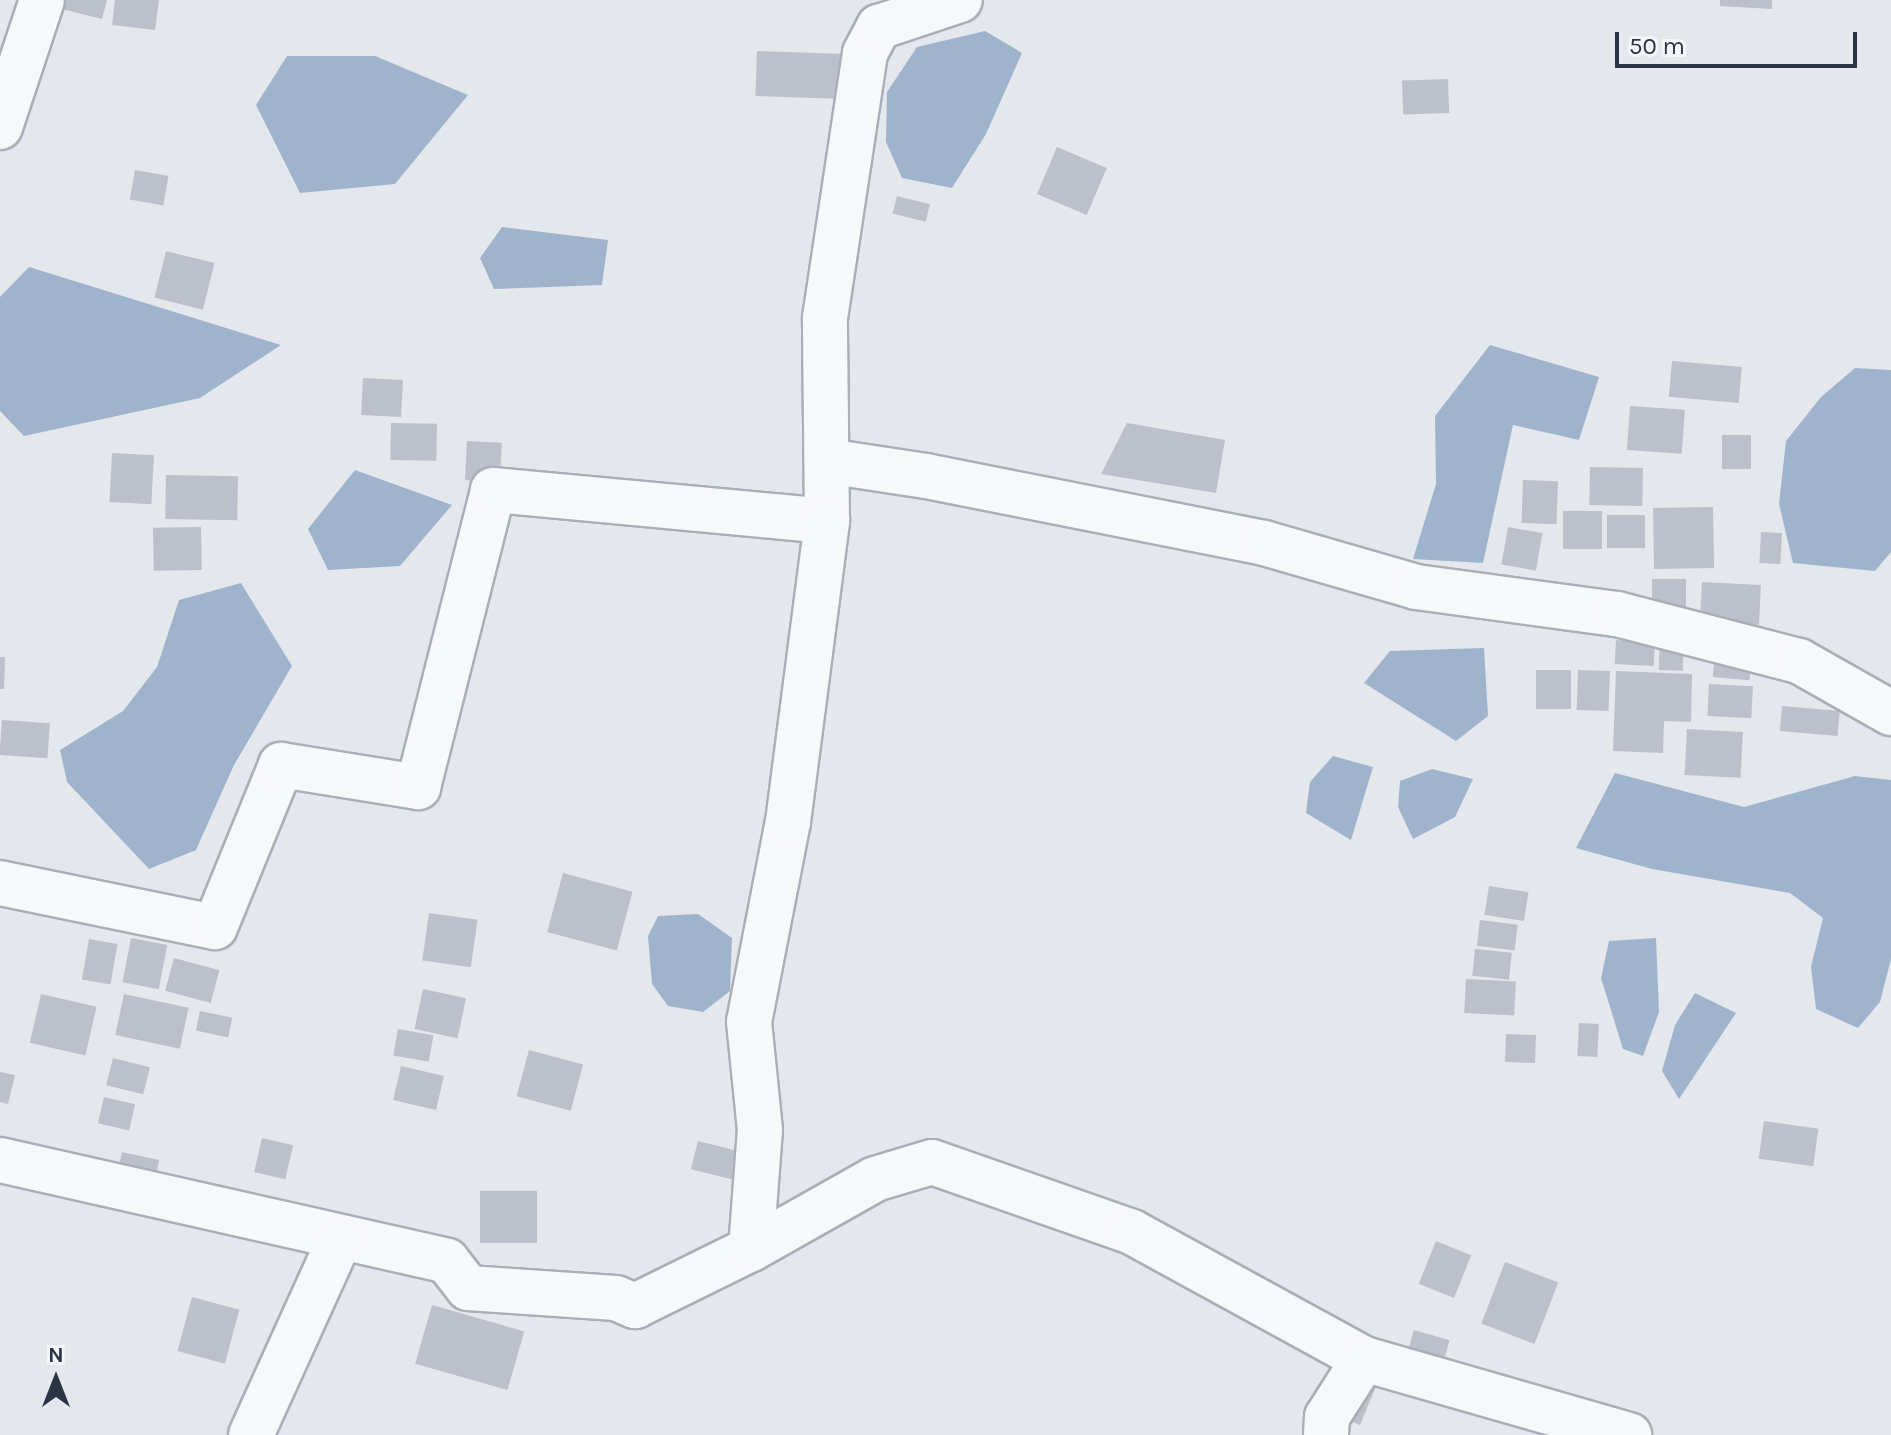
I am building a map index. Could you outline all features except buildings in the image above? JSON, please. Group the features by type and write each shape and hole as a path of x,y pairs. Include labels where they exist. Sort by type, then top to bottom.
{"street":[{"path":"4,106 42,0"},
{"path":"751,1249 760,1130 749,1022 788,822 827,521 825,318 865,53 879,27 960,0"},
{"path":"827,461 926,476 1264,543 1416,587 1617,614 1799,661 1891,713"},
{"path":"0,883 215,927 281,765 418,787 493,490 827,521"},
{"path":"0,1160 447,1261 468,1288 616,1298 635,1306 751,1249 875,1179 932,1162 1132,1232 1364,1359 1629,1435"},
{"path":"251,1435 340,1239"},
{"path":"1326,1435 1327,1417 1364,1359"}],"water":[{"path":"985,31 1022,53 986,134 952,188 902,178 886,142 887,92 917,47"},
{"path":"287,56 375,56 468,95 395,184 300,193 256,105"},
{"path":"502,227 608,240 602,285 494,289 480,258"},
{"path":"29,267 281,345 200,398 24,436 0,411 0,297"},
{"path":"1490,345 1599,377 1579,440 1513,425 1483,563 1413,559 1436,484 1435,416"},
{"path":"1855,368 1891,370 1891,552 1875,571 1793,563 1779,504 1786,441 1821,397"},
{"path":"355,470 452,505 400,566 328,570 308,529"},
{"path":"241,583 292,666 234,765 196,850 149,869 67,782 60,750 123,711 157,667 179,600"},
{"path":"1484,648 1488,716 1456,741 1364,683 1390,651"},
{"path":"1333,756 1373,767 1351,840 1306,813 1310,782"},
{"path":"1432,769 1473,779 1455,817 1413,839 1398,807 1400,781"},
{"path":"1615,773 1744,807 1855,776 1891,780 1891,959 1880,1002 1858,1028 1816,1009 1811,967 1823,918 1790,893 1652,869 1576,848"},
{"path":"698,914 732,938 730,991 703,1012 668,1006 652,984 648,936 658,916"},
{"path":"1656,938 1659,1012 1643,1056 1623,1049 1601,978 1609,941"},
{"path":"1695,993 1736,1013 1679,1099 1662,1071 1675,1025"}]}
